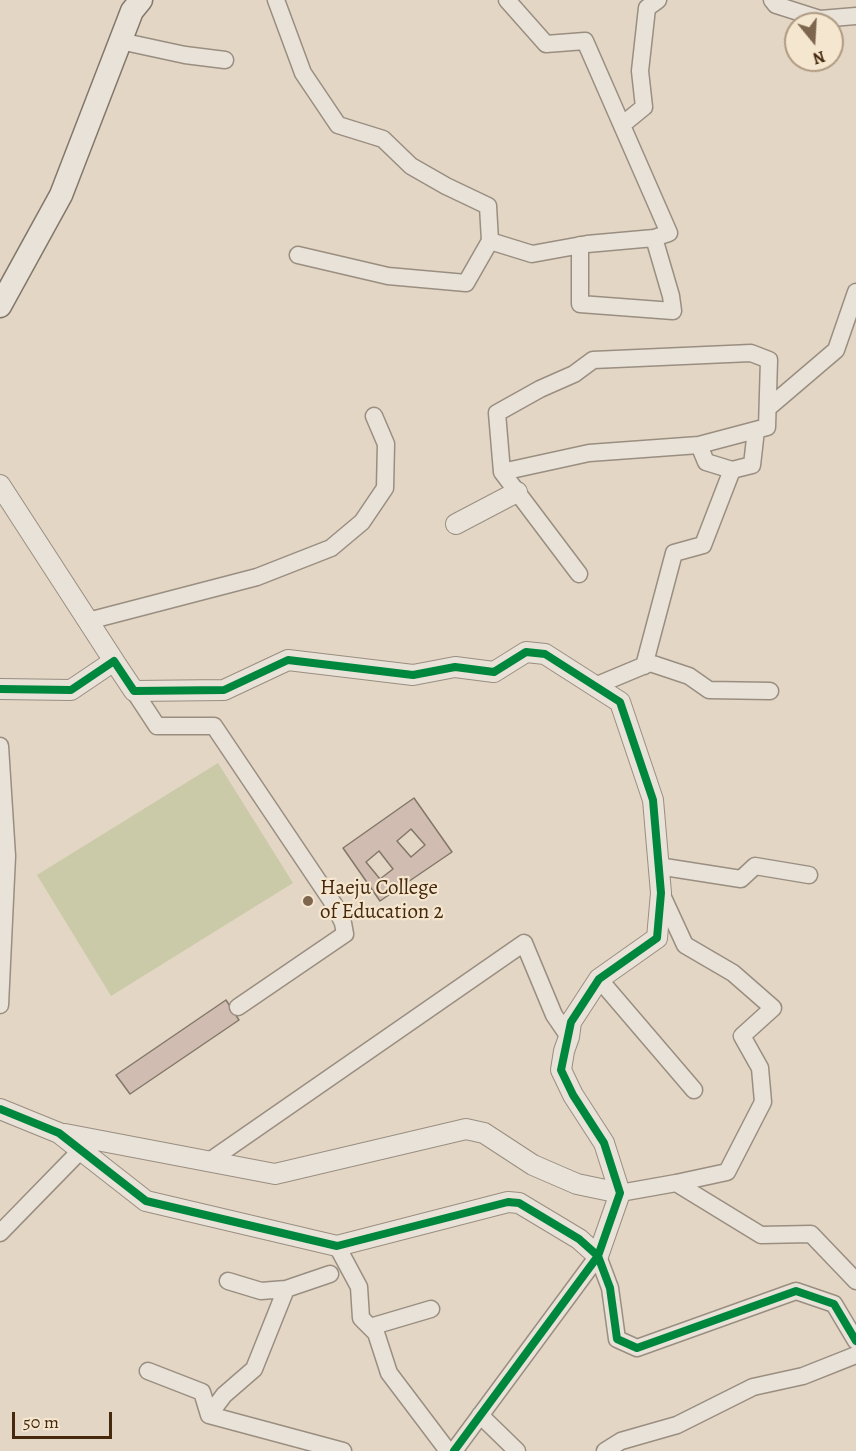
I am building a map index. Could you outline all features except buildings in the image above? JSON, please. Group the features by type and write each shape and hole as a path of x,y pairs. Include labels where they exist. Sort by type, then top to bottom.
{"main road":[{"path":"0,306 62,195 132,11 141,0"}],"street":[{"path":"276,0 303,73 338,125 383,139 411,166 488,206 490,241 466,283 388,276 298,255"},
{"path":"490,241 532,254 580,245 654,238 669,233 585,41 546,44 507,0"},
{"path":"622,125 644,107 640,71 647,8 658,0"},
{"path":"772,0 776,5 820,19 856,16"},
{"path":"120,41 185,55 225,60"},
{"path":"580,245 580,304 673,311 671,296 654,238"},
{"path":"768,408 836,350 856,292"},
{"path":"502,472 589,453 699,445 767,427 769,360 751,354 593,360 574,374 540,389 497,413 502,472 579,574"},
{"path":"88,621 257,577 331,548 362,522 385,488 386,444 374,416"},
{"path":"699,445 706,462 732,470 752,465 756,430"},
{"path":"644,666 674,553 703,545 732,470"},
{"path":"0,485 157,726 214,726 343,923 345,934 238,1007"},
{"path":"456,524 517,492"},
{"path":"134,691 224,690 288,660 413,675 455,667 494,672 526,652 545,654 620,702 653,800 661,893 657,938 599,980 571,1022 561,1070 573,1095 604,1143 620,1193 598,1256 454,1451"},
{"path":"0,689 71,690 114,661"},
{"path":"595,686 650,663 689,676 709,690 770,691"},
{"path":"0,746 7,856 0,1005"},
{"path":"658,866 741,879 755,866 809,875"},
{"path":"0,1109 59,1133 275,1174 466,1129 484,1134 533,1165 568,1180 620,1193 727,1172 764,1102 760,1068 742,1036 773,1008 733,973 685,945 661,893"},
{"path":"208,1162 524,943 554,1015 569,1037"},
{"path":"599,980 694,1090"},
{"path":"59,1133 147,1201 337,1246 508,1202 519,1203 579,1239 598,1256 610,1288 617,1339 637,1348 796,1291 834,1304 856,1341"},
{"path":"0,1233 81,1150"},
{"path":"676,1183 761,1235 811,1234 856,1281"},
{"path":"337,1246 359,1287 361,1318 376,1333 389,1373 448,1451"},
{"path":"228,1281 261,1291 286,1289 330,1274"},
{"path":"209,1415 224,1395 254,1369 286,1289"},
{"path":"370,1327 431,1309"},
{"path":"605,1451 621,1441 677,1425 753,1387 802,1376 856,1355"},
{"path":"148,1371 202,1392 209,1415"},
{"path":"209,1415 343,1451"},
{"path":"480,1415 517,1451"}],"green space":[{"path":"218,763 293,883 111,996 37,875"}],"cycle path":[{"path":"0,689 71,690 114,661 134,691 224,690 288,660 413,675 455,667 494,672 526,652 545,654 620,702 653,800 661,893 657,938 599,979 571,1022 561,1070 573,1095 604,1143 620,1193 598,1256 454,1451"},
{"path":"0,1109 59,1133 146,1201 337,1246 508,1202 519,1203 579,1239 598,1256 610,1288 617,1339 637,1348 796,1291 834,1304 856,1341"}],"place":[{"name":"Haeju College of Education 2","path":"308,901"}]}
